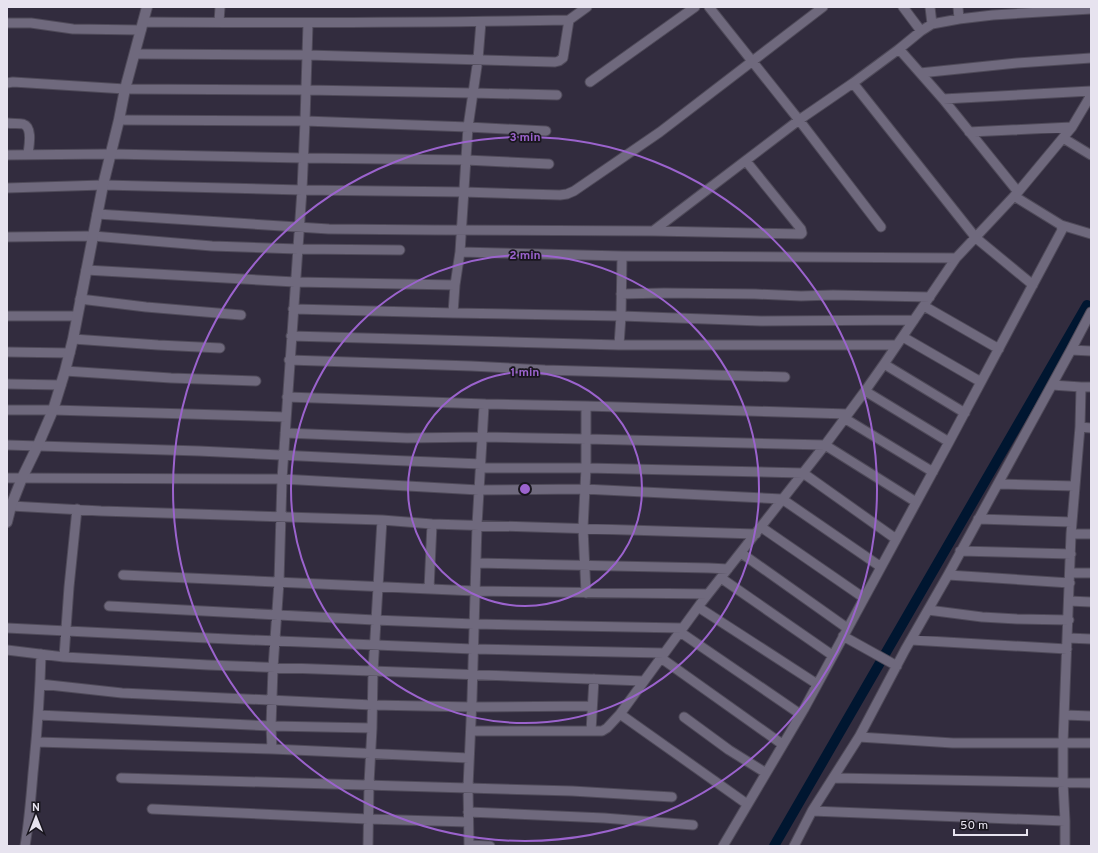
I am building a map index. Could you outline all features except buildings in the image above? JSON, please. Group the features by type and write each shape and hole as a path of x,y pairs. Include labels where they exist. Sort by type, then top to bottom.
{"street":[{"path":"7,522 11,506 22,478 53,410 70,353 103,185 125,89 147,7"},
{"path":"219,22 220,7"},
{"path":"7,23 31,23 67,29 219,22 308,23 569,20 587,7"},
{"path":"590,82 695,7"},
{"path":"709,7 799,120 881,227"},
{"path":"7,188 103,185 567,194 574,191 660,132 823,7"},
{"path":"903,7 921,31"},
{"path":"930,7 932,24"},
{"path":"958,7 959,19"},
{"path":"653,231 799,120 853,83 932,24 993,11 1091,9"},
{"path":"135,54 307,55 555,62 563,58 569,20"},
{"path":"453,313 455,285 460,252 468,127 478,59 481,22"},
{"path":"272,750 271,726 273,668 278,615 282,479 289,360 302,190 308,23"},
{"path":"899,49 944,99 1016,194 1061,225 1091,234"},
{"path":"920,73 1017,63 1091,58"},
{"path":"7,83 13,82 125,89 306,90 557,95"},
{"path":"853,83 976,238 1033,285"},
{"path":"944,99 1091,91"},
{"path":"471,731 602,731 607,728 620,714 708,594 825,445 903,337 956,258 1016,194 1072,127 1091,95"},
{"path":"119,120 305,121 546,131"},
{"path":"7,124 23,124 29,129 28,154"},
{"path":"969,132 1072,127"},
{"path":"1062,138 1091,155"},
{"path":"7,155 111,154 466,160 549,164"},
{"path":"97,214 299,227 375,230 461,229 801,234 801,229 746,161"},
{"path":"723,846 817,684 950,442 1062,230 1061,225"},
{"path":"7,237 93,236 212,246 400,250"},
{"path":"460,252 622,256 956,258"},
{"path":"619,345 622,256"},
{"path":"86,270 295,282 455,285"},
{"path":"621,294 664,293 930,297"},
{"path":"80,299 146,307 241,315"},
{"path":"924,306 999,349"},
{"path":"293,309 621,316 761,321 914,320"},
{"path":"794,846 812,811 859,738 896,666 948,575 1091,312"},
{"path":"7,316 77,316"},
{"path":"291,336 619,345 896,345"},
{"path":"903,337 981,382"},
{"path":"73,339 158,346 220,348"},
{"path":"1071,350 1091,351"},
{"path":"7,352 70,353"},
{"path":"289,360 545,370 785,377"},
{"path":"884,364 965,413"},
{"path":"65,371 170,378 256,380"},
{"path":"7,384 61,385"},
{"path":"1052,385 1091,387"},
{"path":"1065,846 1063,743 1071,534 1080,427 1081,387"},
{"path":"865,391 950,442"},
{"path":"287,397 846,416 933,472"},
{"path":"485,404 477,525 468,822 469,845 490,846"},
{"path":"586,406 587,439 583,528 586,592"},
{"path":"7,410 286,417"},
{"path":"1080,427 1091,428"},
{"path":"285,433 407,438 587,439 825,445 916,502"},
{"path":"7,445 199,451 480,466 803,473 896,539"},
{"path":"7,478 282,479 479,490 584,489 782,499 881,567"},
{"path":"998,484 1075,486"},
{"path":"11,506 382,520 432,524 583,528 758,530 864,598"},
{"path":"64,657 76,509"},
{"path":"978,519 1072,522"},
{"path":"368,846 368,784 371,754 375,620 382,520"},
{"path":"430,589 432,524"},
{"path":"1071,534 1091,534"},
{"path":"960,551 1071,554"},
{"path":"741,553 845,632 855,642 896,666"},
{"path":"476,563 728,569"},
{"path":"1070,572 1091,573"},
{"path":"123,575 475,591 708,594"},
{"path":"948,575 1070,583"},
{"path":"721,578 832,655"},
{"path":"1069,601 1091,602"},
{"path":"109,606 375,620 681,630 800,714"},
{"path":"698,607 817,684"},
{"path":"928,610 982,617 1068,620"},
{"path":"7,628 473,650 663,656 782,744"},
{"path":"1068,638 1091,639"},
{"path":"911,640 1067,649"},
{"path":"7,650 64,657 200,665 644,681"},
{"path":"25,846 36,742 41,654"},
{"path":"591,731 594,679"},
{"path":"40,684 122,693 372,705 472,707 592,706"},
{"path":"620,714 747,804"},
{"path":"38,715 271,726 372,728"},
{"path":"1064,715 1091,716"},
{"path":"684,717 729,750 766,773"},
{"path":"859,738 953,744 1091,743"},
{"path":"36,742 469,758"},
{"path":"121,778 572,790 672,797"},
{"path":"834,778 1091,783"},
{"path":"152,809 468,822"},
{"path":"812,811 1065,821"},
{"path":"468,812 604,818 693,825"}],"waterway":[{"path":"774,846 1087,305"}]}
